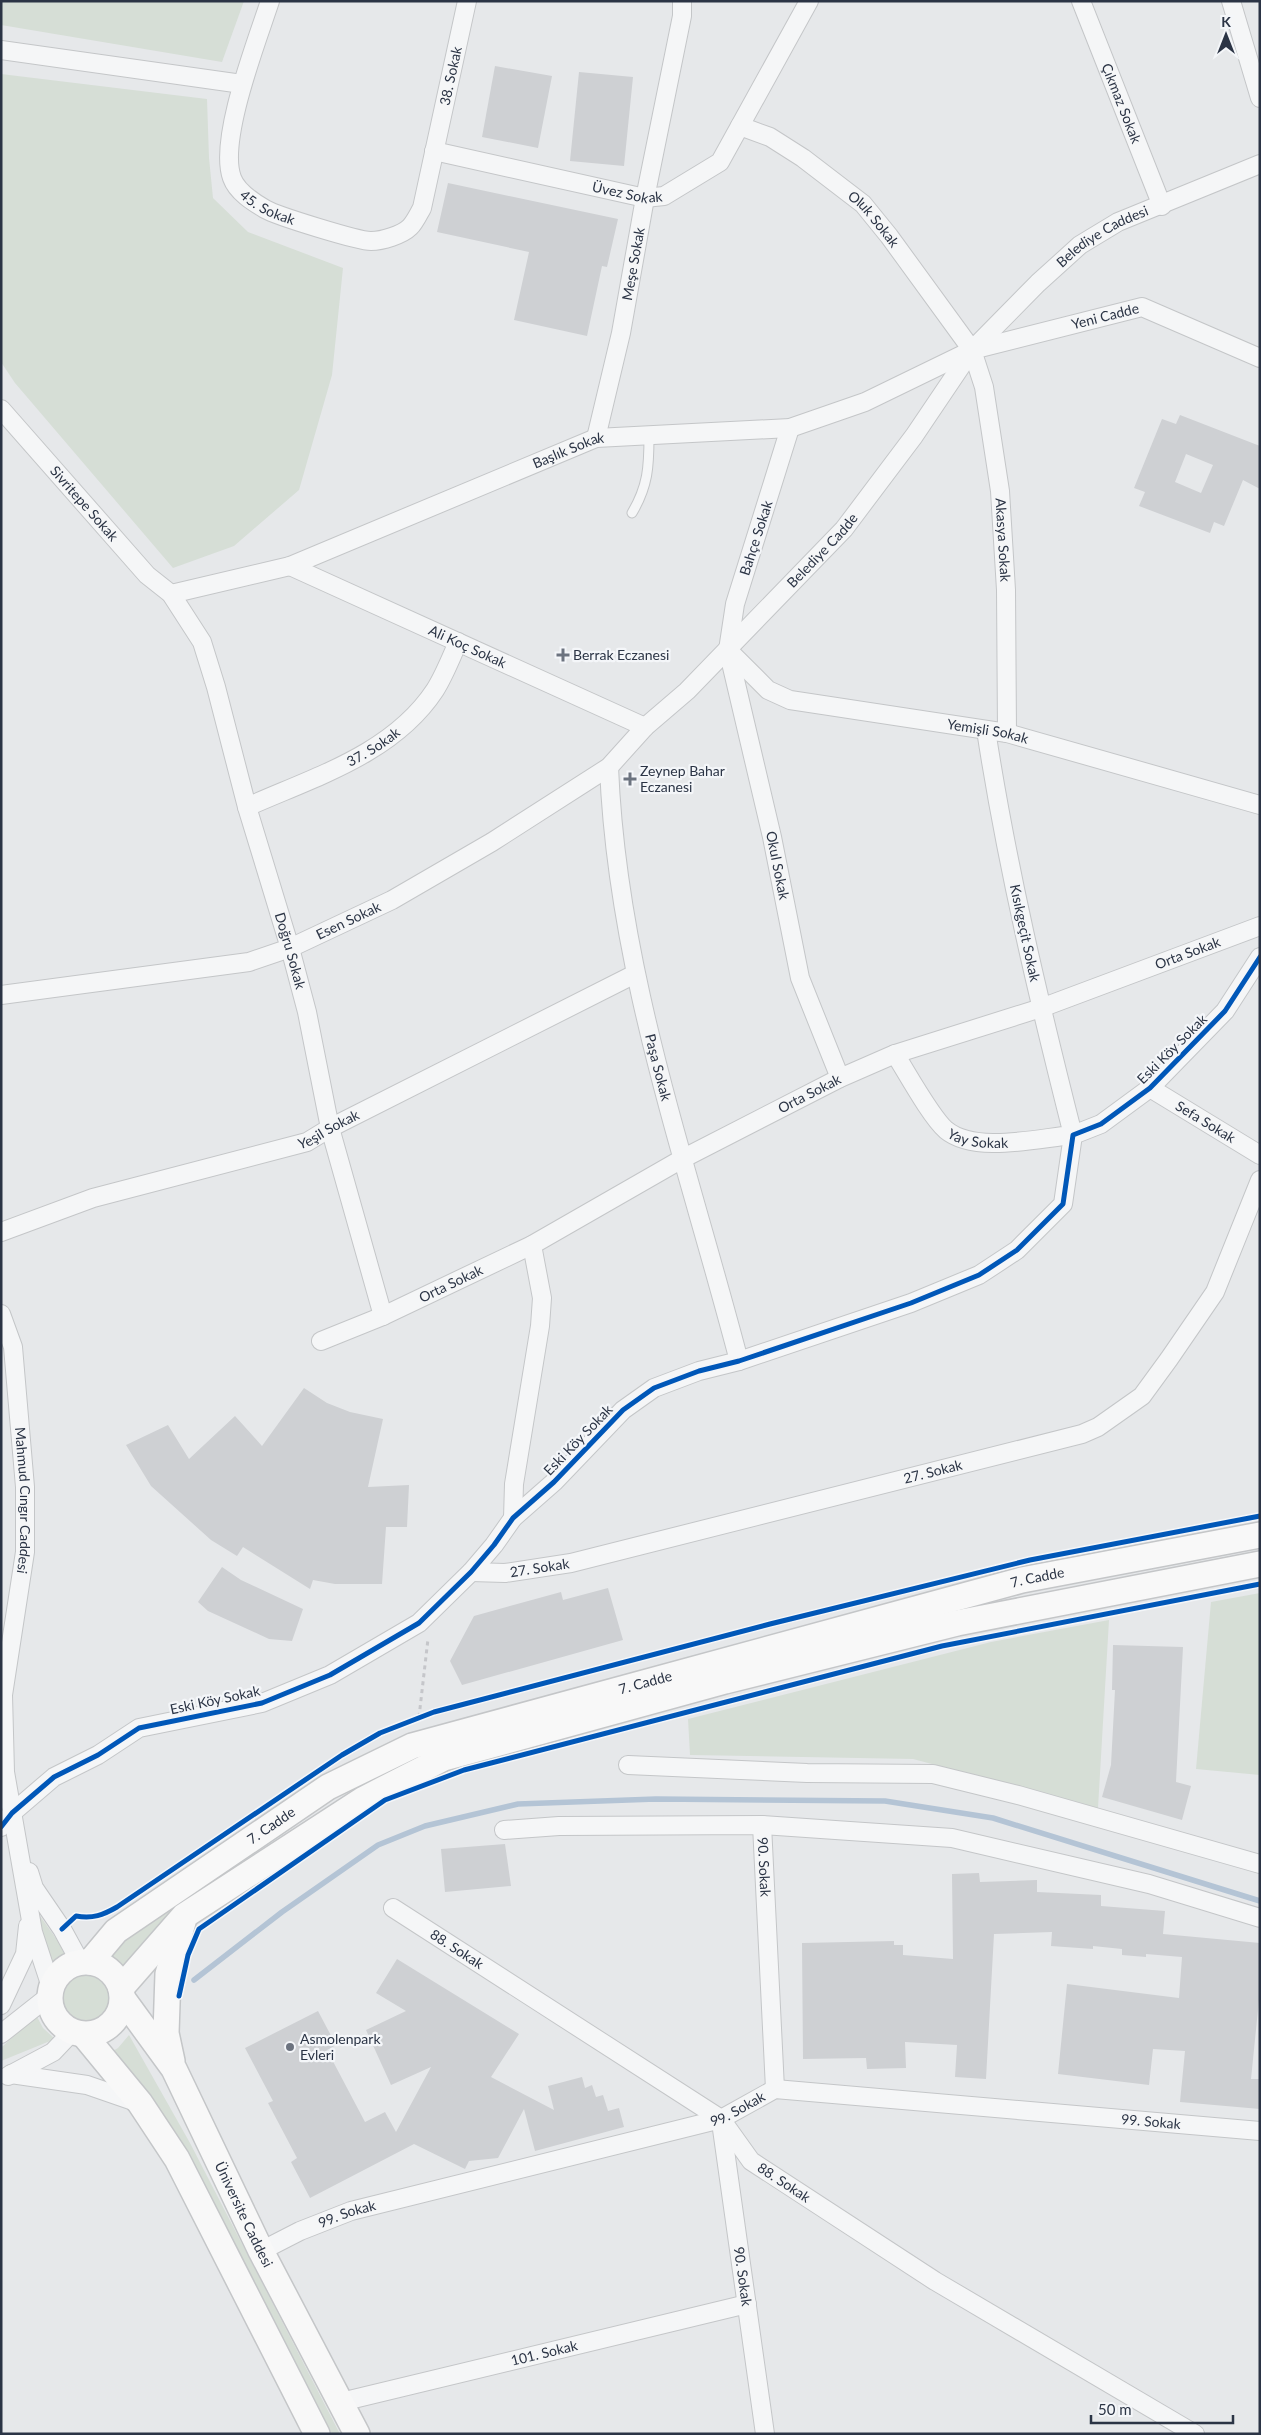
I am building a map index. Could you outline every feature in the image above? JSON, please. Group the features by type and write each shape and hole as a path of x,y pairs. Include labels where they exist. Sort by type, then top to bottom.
{"main road":[{"name":"7. Cadde","path":"85,1962 116,1931 328,1787 412,1746 1022,1580 1260,1535"},
{"name":"7. Cadde","path":"122,1994 184,1916 364,1799 444,1758 725,1682 957,1623 1260,1564"},
{"path":"174,2069 166,2033 168,1974 184,1916"},
{"path":"78,2034 103,2031 111,2025 117,2017 122,1994 110,1971 85,1962 62,1970 50,1991 55,2018 78,2034 140,2104 182,2168 317,2434"},
{"name":"Üniversite Caddesi","path":"122,1994 174,2069 261,2251 357,2434"}],"street":[{"name":"45. Sokak","path":"270,1 242,84 229,158 232,179 240,191 266,210 371,241 394,236 410,227 422,208 434,151"},
{"name":"38. Sokak","path":"434,151 467,1"},
{"name":"Meşe Sokak","path":"596,438 621,334 645,198 682,16 682,1"},
{"name":"Üvez Sokak","path":"434,151 645,198 664,196 720,162 808,1"},
{"name":"Çıkmaz Sokak","path":"1081,1 1162,206"},
{"path":"1231,1 1260,98"},
{"path":"1,50 242,84"},
{"name":"Oluk Sokak","path":"740,126 770,138 803,158 863,204 889,236 972,350"},
{"name":"Belediye Caddesi","path":"972,350 1038,283 1080,245 1118,222 1162,206 1260,164"},
{"name":"Yeni Cadde","path":"972,350 1142,307 1260,358"},
{"name":"Başlık Sokak","path":"171,594 290,566 596,438 790,428 865,402 972,350"},
{"name":"Belediye Cadde","path":"645,727 687,691 844,529 914,436 972,350"},
{"name":"Akasya Sokak","path":"972,350 984,387 1000,491 1006,590 1007,733"},
{"name":"Sivritepe Sokak","path":"3,414 147,575 171,594"},
{"name":"Bahçe Sokak","path":"728,650 735,604 790,428"},
{"name":"Ali Koç Sokak","path":"290,566 645,727"},
{"name":"Doğru Sokak","path":"171,594 202,642 216,687 248,807 307,1012 330,1128 383,1316"},
{"name":"37. Sokak","path":"248,807 380,746 412,719 435,690 458,642"},
{"name":"Yemişli Sokak","path":"728,650 768,690 790,700 1007,733 1260,805"},
{"name":"Okul Sokak","path":"728,650 772,837 800,978 840,1078"},
{"name":"Esen Sokak","path":"1,995 249,962 290,948 392,900 492,842 609,766 645,727"},
{"name":"Kısıkgeçit Sokak","path":"986,730 998,811 1041,1008 1073,1134"},
{"name":"Paşa Sokak","path":"609,766 611,822 635,974 682,1159 739,1362"},
{"name":"Orta Sokak","path":"321,1341 383,1316 532,1245 682,1159 840,1078 895,1054 1041,1008 1260,926"},
{"name":"Eski Köy Sokak","path":"1,1827 12,1813 54,1778 98,1755 140,1728 262,1703 330,1674 364,1657 419,1623 471,1572 494,1546 513,1518 554,1482 623,1410 654,1388 699,1371 739,1362 911,1303 979,1275 1017,1250 1063,1204 1073,1134 1101,1124 1150,1088 1225,1011 1260,957"},
{"name":"Yeşil Sokak","path":"1,1232 93,1198 306,1142 330,1128 635,974"},
{"name":"Yay Sokak","path":"895,1054 945,1130 962,1140 984,1144 1073,1134"},
{"name":"Sefa Sokak","path":"1150,1088 1260,1155"},
{"name":"27. Sokak","path":"471,1572 506,1573 570,1564 1073,1436 1098,1427 1142,1396 1215,1292 1260,1180"},
{"path":"513,1518 514,1484 540,1326 542,1298 532,1245"},
{"name":"Mahmud Cıngır Caddesi","path":"1,1314 12,1347 25,1487 25,1552 3,1695 5,1772 29,1916 50,1991"},
{"path":"628,1766 807,1773 933,1774 1018,1795 1260,1864"},
{"path":"504,1830 558,1826 762,1825 952,1838 1149,1884 1260,1918"},
{"name":"90. Sokak","path":"762,1825 775,2089"},
{"name":"Mahmud Cıngır Caddesi","path":"17,1836 34,1888 85,1962"},
{"name":"88. Sokak","path":"393,1908 721,2119 752,2161 935,2282 1196,2434"},
{"path":"1,2005 26,1954 29,1916"},
{"path":"1,2034 50,1991"},
{"path":"6,2077 53,2052 78,2034"},
{"path":"6,2077 87,2084 140,2104"},
{"name":"99. Sokak","path":"261,2251 300,2231 351,2211 721,2119 775,2089 1260,2131"},
{"name":"90. Sokak","path":"721,2119 765,2434"},
{"name":"101. Sokak","path":"341,2402 747,2304"}],"lane":[{"path":"632,513 642,495 648,470 648,436"}],"path":[{"path":"419,1718 431,1611"},
{"path":"411,1721 426,1715"}],"shaded area":[{"path":"1,1 244,1 222,62 1,25"},
{"path":"1,74 207,99 209,158 213,198 248,232 343,268 332,375 299,490 234,546 173,568 15,383 1,362"},
{"path":"1260,1593 1260,1775 1196,1769 1211,1602"},
{"path":"1109,1620 1098,1808 913,1759 690,1755 688,1719 991,1642"},
{"path":"191,1893 196,1898 127,1972 106,1953"},
{"path":"30,1902 67,1954 54,1960 48,1966"},
{"path":"81,1972 91,1972 104,1979 111,1992 111,2002 104,2015 91,2022 81,2022 72,2018 65,2011 61,2002 61,1992 65,1983 72,1976"},
{"path":"36,2015 43,2028 55,2039 1,2061 1,2048"},
{"path":"129,2035 190,2143 340,2434 332,2434 184,2146 167,2121 109,2053 118,2048"}],"building":[{"path":"495,66 552,76 538,148 482,137"},
{"path":"579,72 633,77 624,166 570,161"},
{"path":"448,183 618,219 607,267 602,266 587,336 514,320 529,252 437,232"},
{"path":"1180,415 1260,446 1260,489 1243,480 1224,526 1214,522 1210,533 1139,506 1145,492 1134,488 1162,419 1176,424","holes":["1186,454 1213,465 1201,493 1175,482"]},
{"path":"304,1388 327,1403 350,1412 383,1419 368,1487 409,1485 407,1527 386,1527 382,1584 335,1584 313,1580 310,1589 243,1547 237,1556 211,1540 151,1486 126,1445 168,1425 189,1459 235,1416 262,1446"},
{"path":"222,1567 241,1580 303,1609 292,1641 269,1639 208,1611 198,1602"},
{"path":"608,1588 623,1640 462,1685 450,1661 474,1616 561,1592 563,1600"},
{"path":"1113,1645 1183,1647 1176,1782 1191,1786 1182,1820 1102,1797 1111,1765 1115,1690 1112,1690"},
{"path":"505,1844 511,1886 445,1892 441,1849"},
{"path":"979,1873 980,1882 1037,1880 1037,1892 1101,1895 1101,1906 1165,1911 1163,1934 1260,1943 1260,1990 1251,2079 1260,2079 1260,2109 1180,2102 1185,2051 1153,2049 1149,2085 1058,2074 1067,1984 1179,1998 1182,1957 1146,1954 1146,1957 1122,1955 1122,1949 1093,1946 1093,1949 1051,1946 1052,1932 994,1934 986,2079 955,2077 957,2045 905,2042 906,2068 867,2069 866,2058 803,2059 802,1943 894,1941 894,1945 903,1945 903,1955 953,1959 952,1874"},
{"path":"397,1959 519,2034 491,2077 554,2110 548,2086 582,2077 585,2088 592,2085 596,2097 603,2095 608,2111 619,2108 624,2127 535,2151 524,2109 498,2158 469,2161 465,2169 414,2144 310,2198 291,2162 297,2158 268,2103 273,2101 245,2048 318,2011 336,2045 327,2050 365,2122 385,2112 396,2132 431,2067 391,2085 366,2030 406,2011 376,1993"}],"waterway":[{"path":"194,1980 282,1912 378,1845 425,1826 518,1804 656,1799 885,1801 993,1818 1260,1901"}],"cycle path":[{"path":"1,1827 12,1813 54,1777 98,1755 139,1728 262,1703 330,1675 419,1623 471,1572 494,1545 513,1518 554,1482 623,1410 654,1388 699,1371 739,1361 911,1303 979,1275 1017,1250 1063,1204 1073,1135 1101,1124 1150,1088 1225,1011 1260,957"},
{"path":"62,1929 76,1916 98,1916 117,1907 342,1755 380,1733 434,1712 770,1624 1030,1560 1260,1516"},
{"path":"179,1996 188,1955 199,1929 385,1800 464,1770 942,1646 1260,1584"}],"place":[{"name":"Berrak Eczanesi","path":"563,655"},
{"name":"Zeynep Bahar Eczanesi","path":"630,779"},
{"name":"Asmolenpark Evleri","path":"290,2047"}]}
